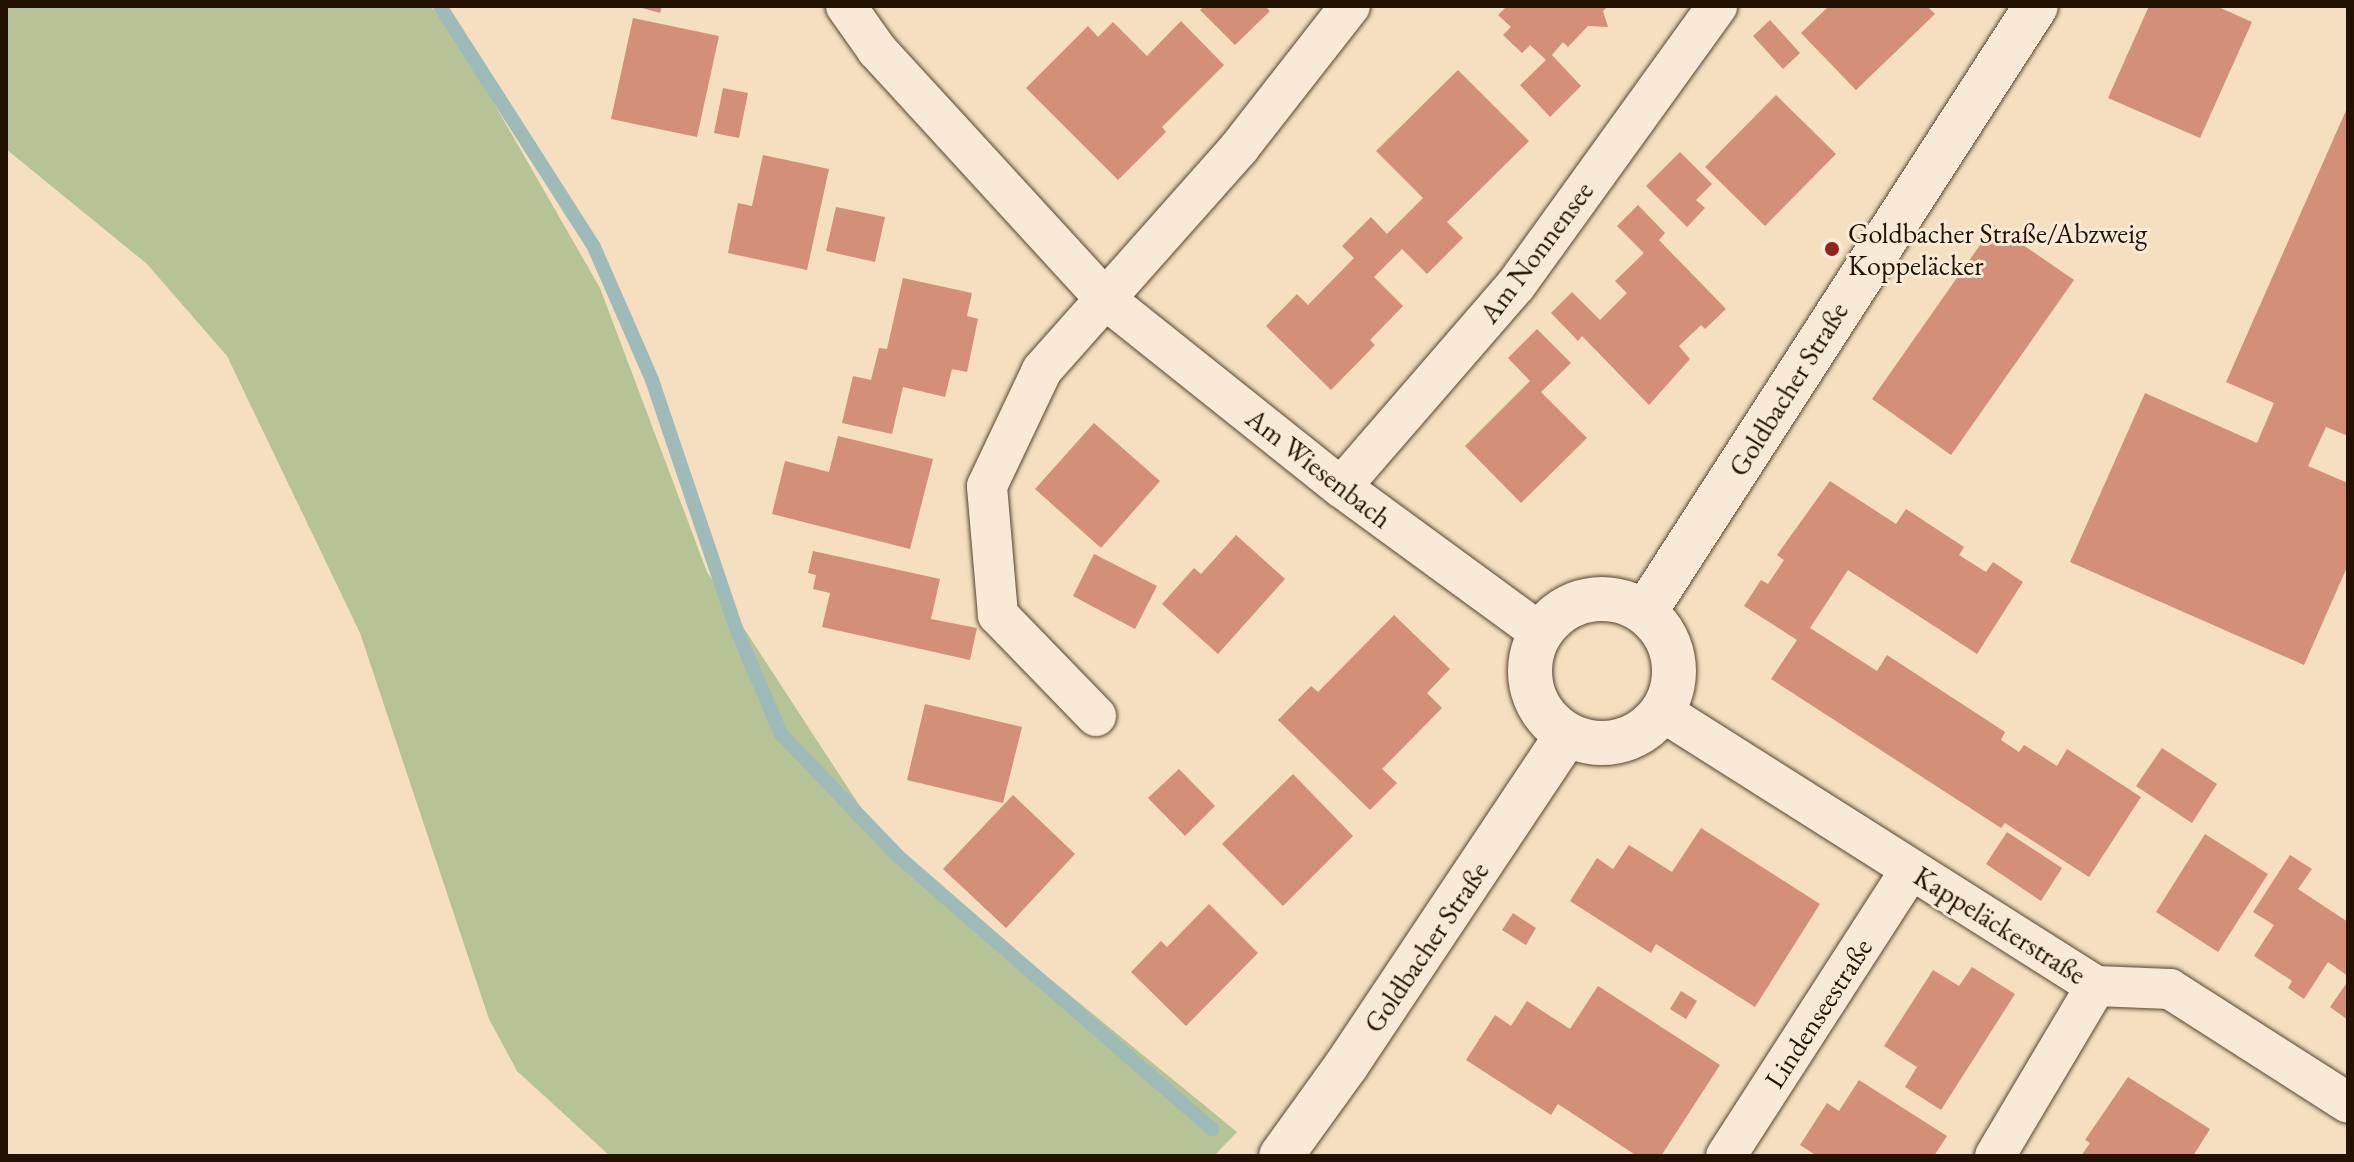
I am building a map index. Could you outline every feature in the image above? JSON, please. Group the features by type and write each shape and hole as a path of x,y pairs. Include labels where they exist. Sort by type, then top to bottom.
{"street":[{"name":"Am Wiesenbach","path":"846,6 877,50 1104,298 1341,487 1539,632"},
{"path":"1096,716 998,615 987,486 1042,370 1239,148 1350,6"},
{"name":"Am Nonnensee","path":"1341,487 1516,285 1717,6"},
{"name":"Goldbacher Straße","path":"1645,612 2036,6"},
{"path":"1617,599 1645,612 1660,627 1672,649 1675,680 1663,712 1643,732 1611,744 1566,736 1544,718 1534,699 1528,670 1539,632 1558,611 1580,600 1617,599"},
{"name":"Kappeläckerstraße","path":"1663,712 2096,986 2170,989 2348,1103"},
{"name":"Goldbacher Straße","path":"1281,1156 1346,1066 1566,736"},
{"name":"Lindenseestraße","path":"1726,1156 1911,869"},
{"path":"1995,1156 2096,986"}],"green space":[{"path":"6,6 430,6 449,25 600,288 707,572 884,843 1237,1132 1214,1156 610,1156 517,1071 489,1019 360,633 227,356 147,264 6,149"}],"building":[{"path":"635,6 662,6 660,13"},
{"path":"1205,6 1265,6 1270,11 1235,45 1200,10"},
{"path":"1507,6 1608,6 1603,11 1608,27 1588,26 1568,47 1563,42 1552,55 1581,86 1550,117 1520,85 1546,60 1530,45 1522,53 1503,35 1511,27 1498,15"},
{"path":"1829,6 1927,6 1935,14 1856,90 1801,33"},
{"path":"2149,6 2216,6 2252,22 2200,138 2108,98"},
{"path":"633,18 719,36 697,137 611,119"},
{"path":"1770,20 1800,53 1783,69 1753,36"},
{"path":"1181,21 1224,65 1162,127 1166,132 1118,180 1026,88 1088,26 1098,37 1113,22 1147,56"},
{"path":"1458,70 1529,141 1447,222 1463,238 1427,274 1402,249 1374,277 1403,306 1370,340 1375,345 1331,390 1266,326 1297,294 1308,305 1354,258 1342,246 1371,217 1387,234 1423,198 1376,151"},
{"path":"723,88 748,93 739,138 714,133"},
{"path":"1776,95 1836,154 1765,226 1705,167"},
{"path":"2348,106 2348,436 2326,427 2308,466 2348,483 2348,565 2304,665 2070,562 2145,393 2257,443 2274,403 2226,382"},
{"path":"1680,152 1712,184 1696,200 1705,208 1687,227 1646,186"},
{"path":"763,155 829,169 807,270 728,253 738,203 752,206"},
{"path":"1638,205 1665,233 1659,240 1726,309 1705,329 1701,325 1679,346 1690,359 1649,405 1582,336 1578,341 1551,313 1572,292 1600,320 1627,293 1615,281 1644,253 1617,226"},
{"path":"836,207 885,217 875,262 826,251"},
{"path":"1994,225 2074,280 1951,455 1872,399"},
{"path":"903,278 972,293 967,316 978,319 967,372 952,369 945,397 903,387 892,434 842,423 853,376 871,380 879,348 887,349"},
{"path":"1537,329 1571,363 1541,392 1587,438 1521,503 1465,446 1530,381 1508,358"},
{"path":"1094,423 1160,481 1101,548 1035,489"},
{"path":"838,436 933,459 910,549 772,514 785,461 829,472"},
{"path":"1830,481 1896,524 1906,509 1964,547 1959,555 1986,572 1993,562 2023,582 1977,654 1848,570 1810,628 1877,671 1887,655 2005,732 2001,740 2019,752 2024,745 2057,766 2067,749 2141,797 2089,877 2005,823 2001,828 1771,679 1797,640 1744,606 1761,580 1768,584 1784,560 1777,555"},
{"path":"1236,535 1285,579 1218,654 1162,604 1194,568 1201,574"},
{"path":"813,551 940,579 931,619 977,628 970,660 822,627 830,593 813,589 816,575 808,573"},
{"path":"1094,554 1157,586 1135,629 1073,596"},
{"path":"1394,615 1450,669 1427,693 1442,708 1382,769 1397,783 1370,810 1278,720 1311,686 1318,692"},
{"path":"925,704 1022,727 1003,803 907,780"},
{"path":"2162,748 2217,784 2192,823 2136,786"},
{"path":"1179,769 1215,806 1185,836 1148,798"},
{"path":"1293,774 1353,836 1283,906 1222,844"},
{"path":"1013,795 1075,854 1006,928 943,869"},
{"path":"1701,828 1820,904 1755,1007 1656,944 1651,953 1570,901 1597,858 1613,869 1629,845 1672,872"},
{"path":"2007,832 2062,868 2041,901 1986,864"},
{"path":"2205,834 2268,874 2218,952 2156,912"},
{"path":"2290,855 2312,869 2298,889 2348,922 2348,976 2328,962 2304,999 2288,988 2292,981 2254,956 2274,925 2253,912"},
{"path":"1209,904 1258,953 1186,1026 1131,972 1161,941 1167,947"},
{"path":"1513,913 1536,928 1526,945 1502,930"},
{"path":"1972,967 2015,994 1941,1110 1905,1087 1917,1067 1884,1046 1933,970 1959,986"},
{"path":"2348,981 2348,1020 2330,1007"},
{"path":"1598,986 1720,1065 1661,1156 1637,1156 1558,1104 1551,1115 1466,1060 1495,1015 1511,1026 1527,1001 1570,1029"},
{"path":"1681,991 1697,1001 1686,1019 1670,1009"},
{"path":"2128,1077 2210,1129 2193,1156 2081,1156 2090,1143 2085,1140"},
{"path":"1859,1080 1947,1136 1934,1156 1817,1156 1800,1145 1827,1103 1839,1111"}],"waterway":[{"path":"440,6 594,247 652,380 737,631 781,734 899,857 1212,1129"}],"place":[{"name":"Goldbacher Straße/Abzweig Koppeläcker","path":"1832,249"}]}
